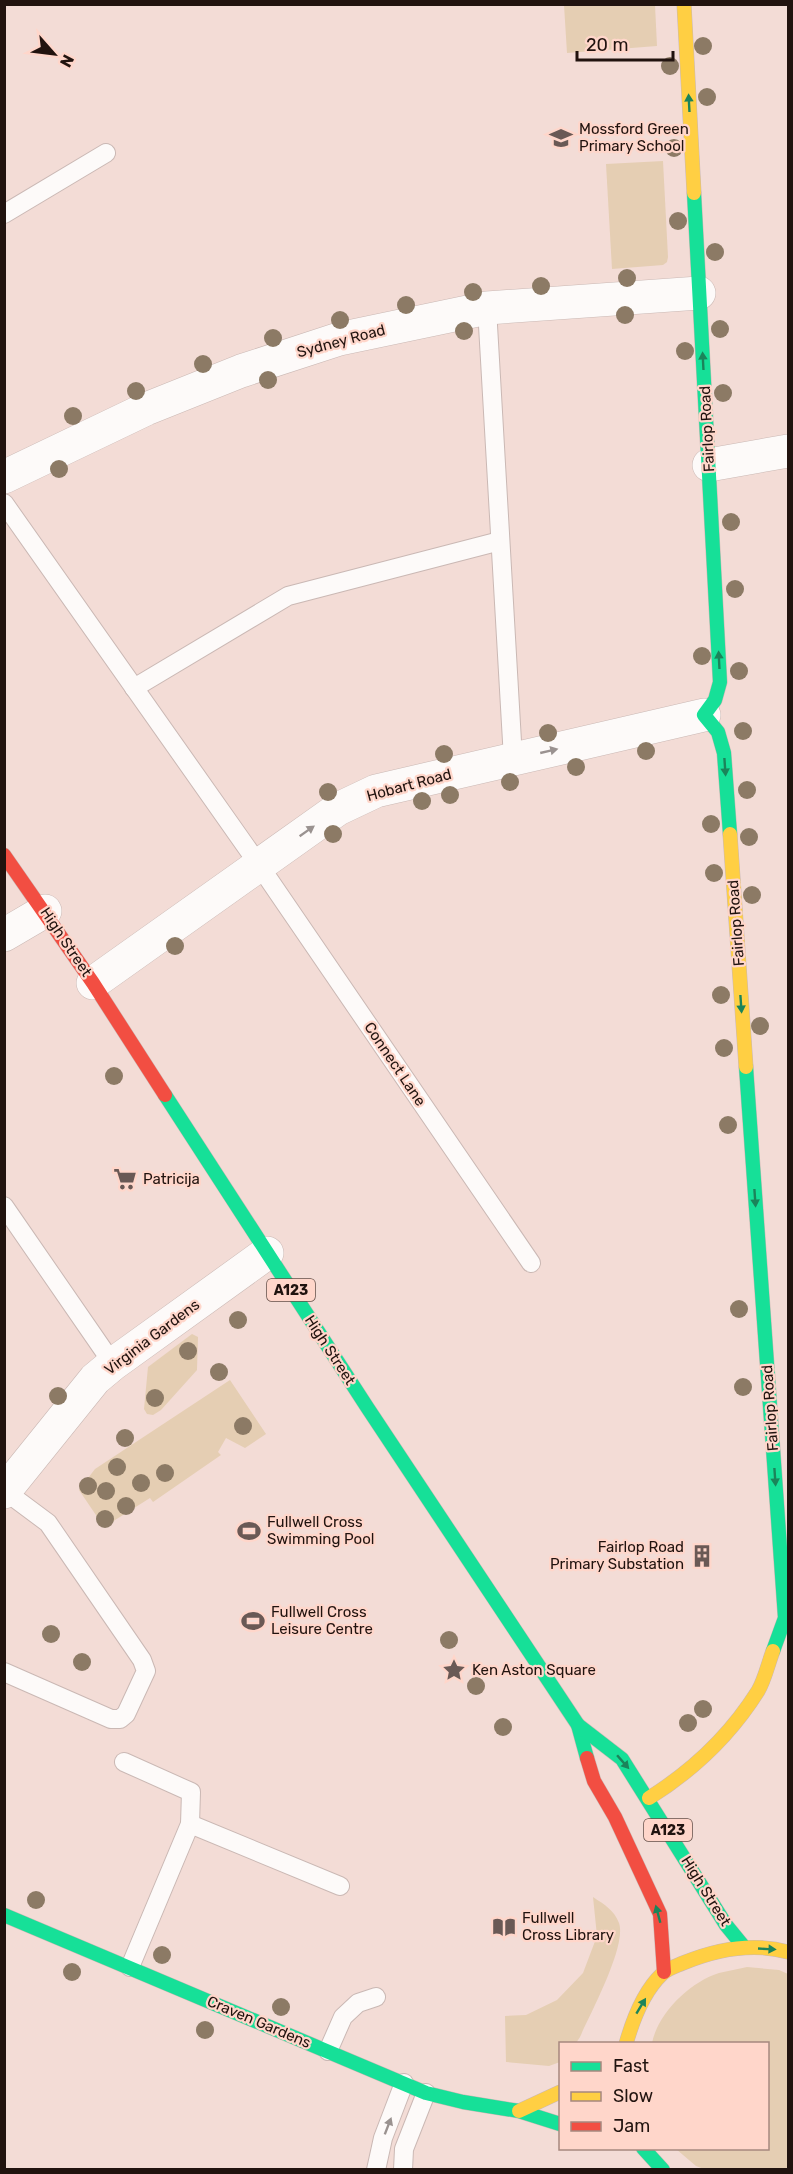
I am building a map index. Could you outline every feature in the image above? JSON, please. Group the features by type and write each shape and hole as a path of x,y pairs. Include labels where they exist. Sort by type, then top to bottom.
{"street":[{"name":"Fairlop Road","path":"649,1798 668,1786 725,1736 759,1689 785,1618 724,753 718,732 704,714 715,700 720,682 684,4"},
{"name":"Sydney Road","path":"4,477 146,409 241,371 339,339 487,308 699,293"},
{"path":"709,465 789,451"},
{"name":"Hobart Road","path":"93,983 338,809 376,791 704,714"},
{"name":"High Street","path":"4,855 93,983 366,1407 578,1725 594,1781 615,1817 660,1914 664,1972"},
{"path":"4,935 45,911"},
{"name":"Virginia Gardens","path":"5,1492 95,1379 267,1253"},
{"name":"High Street","path":"578,1725 622,1759 649,1798 726,1925 744,1947"},
{"name":"Craven Gardens","path":"4,1915 426,2093 463,2102 519,2111 559,2123"},
{"path":"626,2042 633,2019 664,1972 707,1953 744,1947 780,1949 789,1952"},
{"path":"519,2111 559,2093"},
{"path":"645,2150 663,2169"}],"lane":[{"path":"4,214 106,153"},
{"path":"487,308 513,759"},
{"name":"Connect Lane","path":"4,503 259,865 531,1263"},
{"path":"134,688 288,596 500,541"},
{"path":"4,1206 113,1364"},
{"path":"4,1672 111,1719 120,1719 126,1714 146,1671 142,1660 48,1523 5,1492"},
{"path":"124,1762 191,1792 190,1824 130,1967"},
{"path":"190,1824 340,1886"},
{"path":"328,2051 343,2017 358,2002 376,1997"},
{"path":"376,2169 383,2138 404,2083"},
{"path":"403,2169 404,2149 426,2093"}],"shaded area":[{"path":"564,5 655,5 657,46 567,53"},
{"path":"663,161 667,262 663,265 612,269 606,164"},
{"path":"192,1334 198,1337 197,1370 161,1410 153,1415 147,1414 144,1409 148,1367"},
{"path":"230,1380 266,1434 245,1448 226,1438 218,1452 221,1455 153,1502 150,1498 104,1527 79,1490 95,1469"},
{"path":"593,1897 615,1915 619,1923 620,1934 613,1963 577,2042 559,2042 559,2062 549,2066 506,2062 505,2016 526,2015 557,2000 583,1973 597,1936"},
{"path":"747,1967 779,1970 788,1974 788,2169 704,2169 696,2166 677,2150 769,2150 769,2042 652,2042 661,2021 677,2000 697,1984 719,1973"}],"traffic: fast":[{"path":"694,193 720,682 715,700 704,715 718,732 724,753 730,834"},
{"path":"746,1067 785,1618 773,1651"},
{"path":"165,1095 367,1407 578,1725 587,1758"},
{"path":"578,1725 622,1759 726,1925 744,1947"},
{"path":"4,1915 426,2093 463,2102 519,2111 559,2124"},
{"path":"645,2150 663,2170"}],"traffic: slow":[{"path":"684,4 694,193"},
{"path":"730,834 746,1067"},
{"path":"649,1798 710,1751 736,1722 760,1686 773,1651"},
{"path":"627,2042 644,1997 655,1981 669,1969 709,1954 748,1947 788,1952"},
{"path":"519,2111 559,2092"}],"traffic: jam":[{"path":"4,855 93,983 165,1095"},
{"path":"587,1758 594,1781 615,1817 660,1914 664,1972"}],"place":[{"name":"Mossford Green Primary School","path":"561,138"},
{"name":"Patricija","path":"125,1179"},
{"name":"Fullwell Cross Swimming Pool","path":"249,1531"},
{"name":"Fairlop Road Primary Substation","path":"702,1556"},
{"name":"Fullwell Cross Leisure Centre","path":"253,1621"},
{"name":"Ken Aston Square","path":"454,1670"},
{"name":"Fullwell Cross Library","path":"504,1927"}]}
